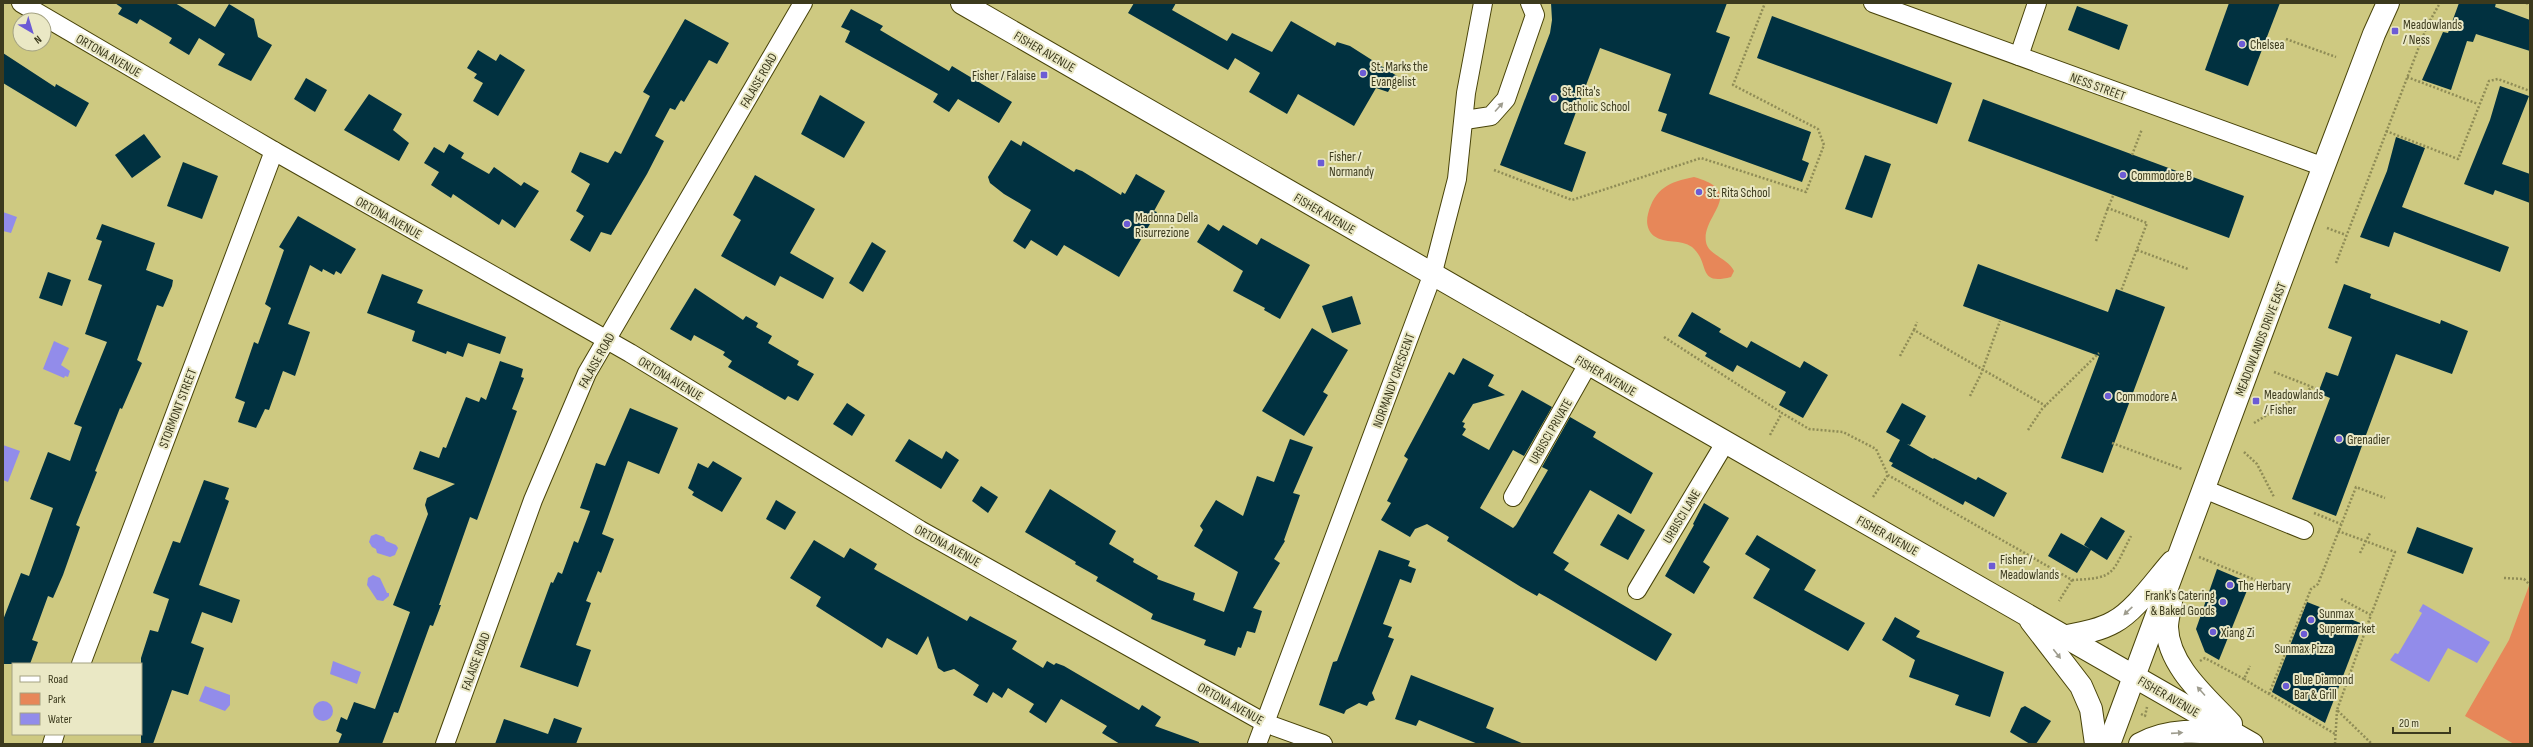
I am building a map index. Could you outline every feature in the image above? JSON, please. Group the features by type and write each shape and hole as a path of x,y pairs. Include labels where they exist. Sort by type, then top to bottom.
{"main road":[{"name":"FISHER AVENUE","path":"962,3 1432,276 2067,636 2249,742"},
{"name":"MEADOWLANDS DRIVE EAST","path":"2109,744 2135,676 2190,553 2204,489 2324,166 2374,34 2388,3"},
{"path":"2067,636 2096,630 2115,622 2190,553"},
{"path":"2190,553 2167,626 2169,639 2175,654 2190,679 2249,742"},
{"path":"2024,612 2081,686 2091,709 2096,744"},
{"path":"2140,744 2155,737 2208,731 2249,742"}],"street":[{"name":"ORTONA AVENUE","path":"21,3 274,151 607,340 920,530 1265,723 1324,744"},
{"name":"FALAISE ROAD","path":"445,744 533,500 586,374 802,3"},
{"name":"NORMANDY CRESCENT","path":"1257,744 1432,276 1457,179 1465,120 1468,78 1483,3"},
{"path":"1465,120 1491,116 1506,99 1535,15 1530,3"},
{"name":"NESS STREET","path":"1874,3 2324,166"},
{"path":"2018,56 2037,3"},
{"name":"STORMONT STREET","path":"81,663 274,151"},
{"name":"URBISCI PRIVATE","path":"1513,497 1588,364"},
{"name":"URBISCI LANE","path":"1637,590 1725,443"},
{"path":"2204,489 2304,530"}],"path":[{"path":"1494,170 1572,200 1701,158 1806,192 1824,145 1818,129 1733,85 1765,3"},
{"path":"2336,263 2427,26 2440,3"},
{"path":"2526,3 2530,4"},
{"path":"2286,39 2336,57"},
{"path":"2407,77 2478,104"},
{"path":"2386,131 2458,159 2486,84 2492,79 2498,79 2530,90"},
{"path":"2132,155 2142,129"},
{"path":"2096,241 2113,196"},
{"path":"2108,208 2147,223 2138,250 2121,291"},
{"path":"2327,228 2346,235"},
{"path":"2138,250 2188,269"},
{"path":"1970,396 1983,370 2000,321"},
{"path":"1900,356 1917,322"},
{"path":"1914,330 2046,406"},
{"path":"1664,337 1809,429 1843,432 1876,449 1888,475 2072,580 2097,579 2110,573 2131,536"},
{"path":"2028,430 2046,406 2099,353"},
{"path":"2274,372 2320,390"},
{"path":"2254,423 2313,387"},
{"path":"1770,435 1782,413"},
{"path":"2112,443 2182,469"},
{"path":"2244,452 2257,464 2274,497 2270,516"},
{"path":"1873,497 1888,475"},
{"path":"2269,694 2311,589 2318,584 2356,486 2386,498"},
{"path":"2335,744 2337,710 2395,552 2338,531"},
{"path":"2360,553 2370,533"},
{"path":"2190,553 2280,590"},
{"path":"2504,578 2524,579 2530,585"},
{"path":"2059,600 2072,580"},
{"path":"2341,599 2371,615"},
{"path":"2193,665 2205,658 2244,679 2335,734"},
{"path":"2244,679 2250,666"},
{"path":"2337,710 2372,744"}],"green space":[{"path":"1694,177 1710,183 1718,190 1720,197 1706,232 1706,242 1710,250 1727,263 1734,271 1731,277 1720,279 1708,276 1698,253 1692,247 1683,243 1658,238 1648,229 1648,214 1651,205 1659,192 1677,181"},
{"path":"2530,583 2530,744 2514,744 2465,716 2509,640"}],"water":[{"path":"3,212 17,217 11,233 3,231"},
{"path":"54,341 69,348 61,365 70,371 68,377 65,376 64,378 43,369"},
{"path":"3,445 20,451 8,482 3,480"},
{"path":"376,534 384,537 386,541 396,545 398,548 395,555 390,557 377,553 376,549 372,547 369,542 371,536"},
{"path":"373,575 380,578 387,593 389,593 389,596 383,601 377,600 367,585 368,578"},
{"path":"2423,604 2490,642 2477,663 2448,648 2429,682 2390,660 2395,653 2398,654 2422,613 2419,611"},
{"path":"333,661 361,672 357,684 330,674"},
{"path":"205,686 230,695 230,705 225,711 199,701"},
{"path":"319,701 327,701 333,707 333,715 327,721 319,721 313,715 313,707"}],"building":[{"path":"115,3 175,3 215,27 229,4 254,19 258,37 272,45 251,81 218,65 225,54 199,38 189,55 169,43 172,38 140,19 137,24 118,14 122,8"},
{"name":"St. Marks the Evangelist","path":"1134,3 1176,3 1172,10 1227,41 1232,33 1272,52 1291,21 1335,46 1337,42 1350,46 1397,76 1388,92 1376,88 1354,126 1298,94 1287,114 1249,92 1260,73 1235,58 1228,70 1128,13"},
{"name":"St. Rita's Catholic School","path":"1551,3 1727,3 1716,32 1730,37 1709,94 1811,132 1802,160 1809,163 1802,182 1661,131 1667,114 1658,111 1671,74 1600,48 1564,144 1586,152 1572,192 1500,165 1550,33 1552,20"},
{"name":"Chelsea","path":"2229,3 2280,3 2248,86 2205,70"},
{"path":"2459,3 2496,3 2495,7 2530,20 2530,51 2476,34 2473,42 2467,41 2451,90 2422,80 2443,32 2448,33"},
{"path":"2077,6 2128,25 2119,50 2068,30"},
{"path":"851,9 883,26 880,30 949,71 952,66 1012,102 999,123 958,99 949,112 933,102 938,94 845,42 850,31 841,27"},
{"path":"1772,16 1952,83 1937,124 1757,58"},
{"path":"685,19 729,43 717,64 709,60 684,102 681,100 675,110 670,108 655,136 664,141 647,174 611,235 601,232 590,252 570,240 584,216 576,211 590,184 571,172 580,152 608,163 615,151 621,154 650,96 643,92"},
{"path":"478,50 496,61 500,54 525,70 498,116 473,101 483,83 474,78 477,74 467,68"},
{"path":"3,53 55,87 56,84 89,103 76,127 3,83"},
{"path":"306,78 327,90 315,112 294,99"},
{"path":"2500,86 2529,96 2502,164 2530,174 2530,203 2495,190 2493,195 2464,184 2490,120"},
{"path":"369,94 402,114 393,130 409,143 399,161 344,130"},
{"path":"820,95 865,122 844,158 801,134"},
{"name":"Commodore B","path":"1983,99 2244,196 2229,238 1968,141"},
{"path":"144,134 161,157 132,178 115,155"},
{"path":"2396,137 2425,148 2402,207 2509,247 2500,272 2394,232 2389,247 2360,237 2387,171"},
{"path":"1011,140 1021,146 1023,141 1074,172 1076,169 1082,171 1121,195 1122,192 1125,194 1136,174 1165,191 1154,211 1157,212 1119,277 1064,245 1057,256 1031,240 1025,249 1013,241 1031,210 1004,194 990,183 988,177"},
{"path":"449,144 464,153 461,158 489,174 494,167 521,186 524,182 539,191 515,228 502,219 499,225 453,194 451,198 431,185 439,172 424,163 434,147 444,153"},
{"path":"1865,155 1891,164 1872,218 1845,209"},
{"path":"183,162 218,176 202,219 167,206"},
{"path":"755,175 815,209 790,253 834,278 823,299 780,276 775,286 721,256 741,220 733,215"},
{"path":"298,216 356,249 341,274 336,271 334,275 323,269 322,272 310,265 288,324 310,332 295,376 283,371 269,410 265,409 256,428 238,422 245,402 235,398 254,342 258,344 271,308 265,304 284,250 279,247"},
{"path":"102,224 155,243 146,270 173,280 172,286 163,307 157,305 137,360 142,363 122,409 120,408 95,471 97,472 76,525 80,527 63,575 53,598 48,596 32,640 38,642 30,663 3,664 3,620 21,573 29,576 53,508 30,499 48,452 70,461 82,427 74,424 107,342 85,334 102,285 88,280 102,241 96,239"},
{"path":"1208,224 1219,231 1223,225 1257,245 1261,238 1310,265 1280,319 1264,310 1265,308 1233,291 1243,271 1197,242"},
{"path":"872,242 886,251 863,292 849,283"},
{"name":"Commodore A","path":"1978,264 2108,312 2116,289 2165,307 2103,473 2061,458 2099,356 1963,306"},
{"path":"48,272 71,280 62,306 39,298"},
{"path":"382,274 423,290 417,303 506,337 500,354 468,343 463,357 447,351 446,354 412,341 415,331 367,313"},
{"name":"Grenadier","path":"2344,284 2371,294 2370,298 2440,324 2441,320 2468,331 2452,374 2396,354 2336,516 2292,499 2330,398 2318,393 2326,372 2338,376 2352,337 2328,328"},
{"path":"695,288 743,320 746,316 758,323 756,327 772,336 768,343 799,361 797,365 814,374 798,401 788,396 785,400 728,367 732,361 723,355 725,352 694,335 691,341 670,329"},
{"path":"1352,296 1361,324 1332,333 1322,306"},
{"path":"1692,312 1721,329 1719,332 1747,348 1751,341 1800,368 1804,361 1828,375 1803,418 1779,405 1786,392 1737,365 1733,372 1705,356 1707,353 1678,336"},
{"path":"1312,328 1348,350 1323,392 1328,395 1304,436 1262,411"},
{"path":"1463,358 1494,375 1488,386 1505,395 1473,404 1462,422 1465,423 1463,427 1466,429 1462,435 1489,450 1522,390 1552,407 1524,456 1513,450 1480,508 1513,528 1548,470 1542,467 1570,417 1596,432 1593,437 1653,473 1631,514 1590,490 1553,553 1569,563 1564,570 1672,634 1656,661 1539,593 1537,596 1521,587 1447,541 1449,537 1427,524 1415,529 1410,537 1381,520 1391,503 1387,501 1408,459 1404,456 1449,372 1454,375"},
{"path":"500,361 523,369 521,377 524,378 512,409 517,411 477,520 470,517 439,605 441,605 433,626 430,625 398,713 394,712 382,744 338,744 342,734 336,731 341,717 347,720 354,702 375,709 410,612 393,605 428,514 425,505 427,498 455,484 413,469 420,451 439,458 443,447 446,448 466,397 479,402 481,397 486,400"},
{"path":"847,403 865,415 852,436 833,424"},
{"path":"1902,403 1926,416 1910,445 1907,444 1933,459 1934,458 1976,480 1978,477 2007,493 1994,517 1965,501 1963,505 1891,466 1893,463 1889,461 1900,440 1886,432"},
{"path":"630,408 678,428 659,474 628,461 602,534 614,539 601,573 598,571 586,601 591,603 576,645 591,650 578,687 520,667 551,582 553,583 558,572 562,574 574,541 578,543 590,511 580,508 596,463 605,466"},
{"path":"909,439 942,459 946,451 959,460 941,489 895,461"},
{"path":"1290,439 1313,447 1293,493 1300,495 1284,540 1285,541 1274,559 1280,563 1253,608 1262,611 1255,633 1247,631 1241,648 1238,647 1235,656 1204,645 1206,640 1151,619 1153,614 1096,581 1098,577 1075,564 1076,562 1025,532 1050,489 1116,531 1109,544 1134,559 1133,562 1158,576 1157,579 1195,593 1193,600 1224,612 1238,572 1194,546 1203,530 1200,526 1216,500 1243,516 1257,476 1274,482"},
{"path":"713,461 742,478 722,512 692,495 694,492 688,488 698,463 708,468"},
{"path":"204,480 229,488 225,499 229,501 199,585 240,600 232,623 202,612 191,643 204,648 188,695 172,690 153,744 141,744 141,658 150,630 158,632 169,599 153,593 173,541 180,543"},
{"path":"981,486 998,497 988,513 972,501"},
{"path":"776,500 796,512 785,530 766,519"},
{"path":"1704,503 1729,518 1703,562 1710,567 1694,594 1665,576 1694,525 1693,524"},
{"path":"1618,514 1645,530 1628,560 1600,545"},
{"path":"2101,517 2125,531 2107,560 2091,550 2077,573 2048,556 2061,533 2090,549 2084,545"},
{"path":"2417,527 2473,548 2463,574 2407,553"},
{"path":"1757,535 1816,570 1804,590 1865,623 1848,651 1753,598 1770,569 1745,554"},
{"path":"814,540 844,558 850,548 877,564 874,569 967,621 970,616 1017,641 1012,649 1043,668 1047,661 1054,665 1056,663 1064,666 1139,710 1142,705 1161,717 1155,726 1199,742 1199,744 1120,744 1102,733 1107,726 1061,699 1046,723 1029,712 1034,704 1008,688 1002,698 993,692 987,703 973,695 979,685 954,669 944,672 938,668 928,636 917,655 887,638 882,648 816,606 821,597 790,578"},
{"path":"1379,550 1410,561 1408,566 1416,569 1411,583 1400,579 1383,624 1392,627 1388,637 1394,639 1372,693 1375,700 1369,702 1367,706 1359,703 1346,710 1344,714 1319,705 1333,662 1337,661"},
{"path":"2217,569 2250,583 2219,660 2205,652 2196,629"},
{"path":"2307,602 2363,624 2325,723 2272,692"},
{"path":"1895,617 1920,631 1916,637 2004,672 1990,717 1955,705 1959,695 1909,677 1915,660 1882,640"},
{"path":"1411,675 1494,708 1486,728 1524,744 1478,744 1419,720 1416,726 1395,719"},
{"path":"2025,706 2051,721 2036,744 2030,744 2010,732 2021,708"},
{"path":"554,718 582,728 576,744 495,744 504,719 548,734"}],"place":[{"name":"Meadowlands / Ness","path":"2395,31"},
{"name":"Chelsea","path":"2242,44"},
{"name":"St. Marks the Evangelist","path":"1363,73"},
{"name":"Fisher / Falaise","path":"1044,75"},
{"name":"St. Rita's Catholic School","path":"1554,98"},
{"name":"Fisher / Normandy","path":"1321,163"},
{"name":"Commodore B","path":"2123,175"},
{"name":"St. Rita School","path":"1699,192"},
{"name":"Madonna Della Risurrezione","path":"1127,224"},
{"name":"Commodore A","path":"2108,396"},
{"name":"Meadowlands / Fisher","path":"2256,401"},
{"name":"Grenadier","path":"2339,439"},
{"name":"Fisher / Meadowlands","path":"1992,566"},
{"name":"The Herbary","path":"2230,585"},
{"name":"Frank's Catering & Baked Goods","path":"2223,602"},
{"name":"Sunmax Supermarket","path":"2311,620"},
{"name":"Xiang Zi","path":"2213,632"},
{"name":"Sunmax Pizza","path":"2304,634"},
{"name":"Blue Diamond Bar & Grill","path":"2286,686"}]}
